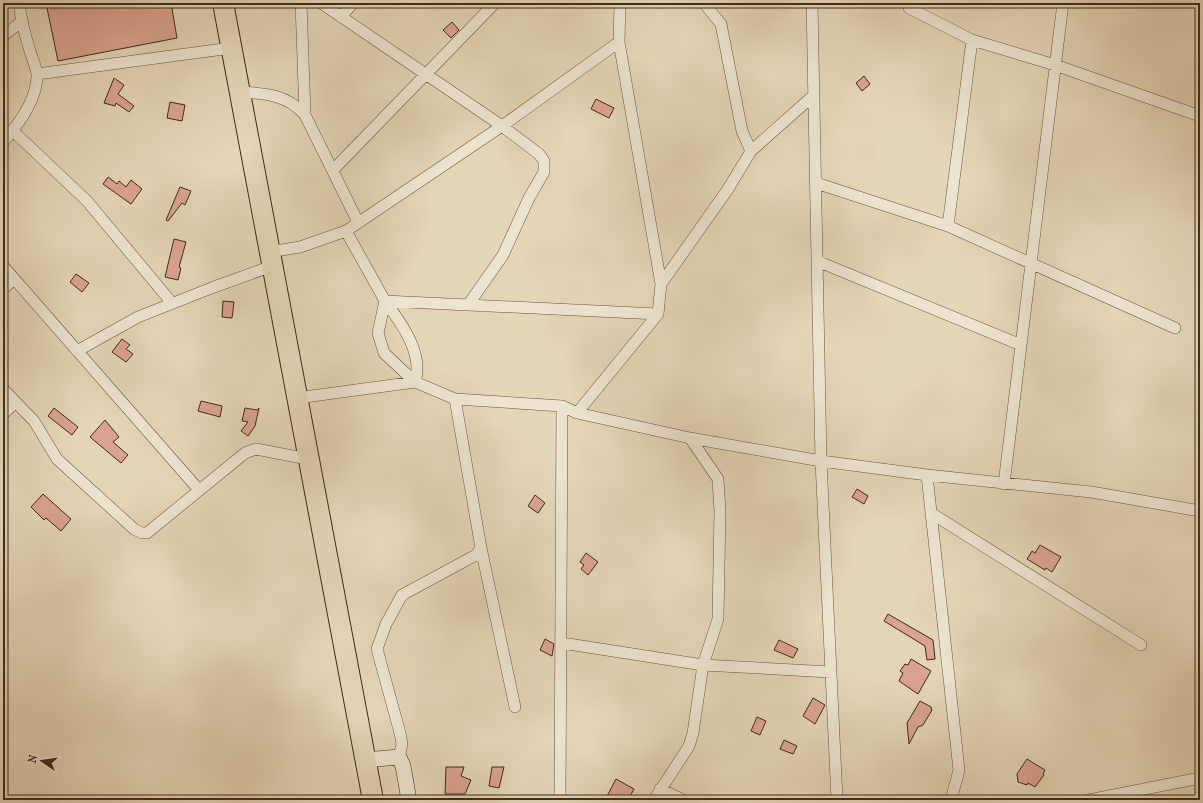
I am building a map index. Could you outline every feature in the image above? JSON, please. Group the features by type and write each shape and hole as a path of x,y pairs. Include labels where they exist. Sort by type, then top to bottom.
{"highway":[{"path":"223,3 373,800"}],"street":[{"path":"3,142 13,131 31,98 37,74 21,22 19,3"},
{"path":"301,3 305,115"},
{"path":"321,3 502,126 539,154 544,161 544,172 529,198 503,255 468,305"},
{"path":"341,17 353,3"},
{"path":"332,170 496,3"},
{"path":"577,413 658,314 661,284 619,42 620,3"},
{"path":"704,3 721,24 742,131 751,151"},
{"path":"812,3 821,461 837,800"},
{"path":"1004,484 1063,3"},
{"path":"909,8 972,40 1055,65 1200,116"},
{"path":"3,36 21,22"},
{"path":"948,226 972,40"},
{"path":"77,351 138,317 300,247 346,231 502,126 619,42"},
{"path":"37,74 231,48"},
{"path":"239,92 269,94 280,97 298,107 305,115 358,222"},
{"path":"661,284 728,189 751,151 814,95"},
{"path":"13,131 87,201 172,303"},
{"path":"816,183 948,226 1031,265 1175,328"},
{"path":"346,231 385,301 402,325 414,351 418,372 416,382"},
{"path":"817,261 1021,345"},
{"path":"3,266 13,280 200,490"},
{"path":"3,290 13,280"},
{"path":"385,301 658,314"},
{"path":"385,301 378,333 384,353 416,382 455,399 562,406 577,413 690,438 821,461 1004,484 1090,492 1200,511"},
{"path":"297,398 416,382"},
{"path":"3,389 15,404 34,422 57,458 134,530 142,533 147,533 245,453 252,450 277,452 308,459"},
{"path":"455,399 481,548 515,707"},
{"path":"3,414 15,404"},
{"path":"560,800 562,643 562,406"},
{"path":"654,800 689,746 693,733 703,665 718,619 720,511 718,479 690,438"},
{"path":"927,475 959,770 951,800"},
{"path":"931,513 1141,645"},
{"path":"409,800 403,766 399,757 402,744 400,733 377,649 386,624 402,595 410,589 476,555 481,548"},
{"path":"562,643 703,665 831,672"},
{"path":"365,760 399,757"},
{"path":"1089,800 1200,778"},
{"path":"660,789 683,800"}],"building":[{"path":"46,3 171,3 177,38 58,61"},
{"path":"452,22 459,30 451,38 443,30"},
{"path":"864,76 870,84 862,91 856,83"},
{"path":"114,78 124,85 118,94 134,106 129,112 116,103 115,106 104,103"},
{"path":"596,99 614,108 609,118 591,109"},
{"path":"170,102 185,105 182,121 167,118"},
{"path":"108,177 117,184 119,181 126,187 131,180 142,189 131,204 103,184"},
{"path":"180,187 191,191 185,205 182,203 168,221 166,220"},
{"path":"174,239 186,242 179,267 181,268 178,280 165,277"},
{"path":"76,274 89,283 82,292 70,282"},
{"path":"223,301 234,302 232,318 222,317"},
{"path":"122,339 130,345 126,349 133,354 126,362 112,352"},
{"path":"201,401 222,406 220,417 198,411"},
{"path":"54,408 78,427 72,435 48,416"},
{"path":"245,408 257,410 259,408 255,426 248,436 241,431 248,422 242,421"},
{"path":"105,420 119,437 113,442 128,455 121,463 90,437"},
{"path":"857,489 868,496 864,504 852,497"},
{"path":"43,494 71,519 61,531 46,518 44,520 31,507"},
{"path":"535,495 545,503 538,513 528,506"},
{"path":"1040,545 1061,557 1052,572 1046,568 1045,570 1027,559 1032,551 1035,553"},
{"path":"586,553 598,562 588,575 581,569 584,565 580,562"},
{"path":"888,614 933,640 935,659 927,660 925,646 884,621"},
{"path":"545,639 554,644 552,656 540,650"},
{"path":"779,640 798,649 793,658 774,650"},
{"path":"911,659 931,671 918,694 899,681 903,673 900,671 905,664 908,665"},
{"path":"813,698 825,705 815,724 803,716"},
{"path":"920,701 931,707 932,710 923,725 918,727 909,744 907,723"},
{"path":"757,717 766,721 760,735 751,731"},
{"path":"784,740 797,746 793,754 780,749"},
{"path":"1027,759 1045,770 1044,775 1035,787 1028,783 1027,785 1018,782 1017,774"},
{"path":"446,767 464,767 461,776 471,780 465,794 445,794"},
{"path":"492,767 504,767 499,788 489,786"},
{"path":"616,779 634,789 628,800 605,800"}]}
